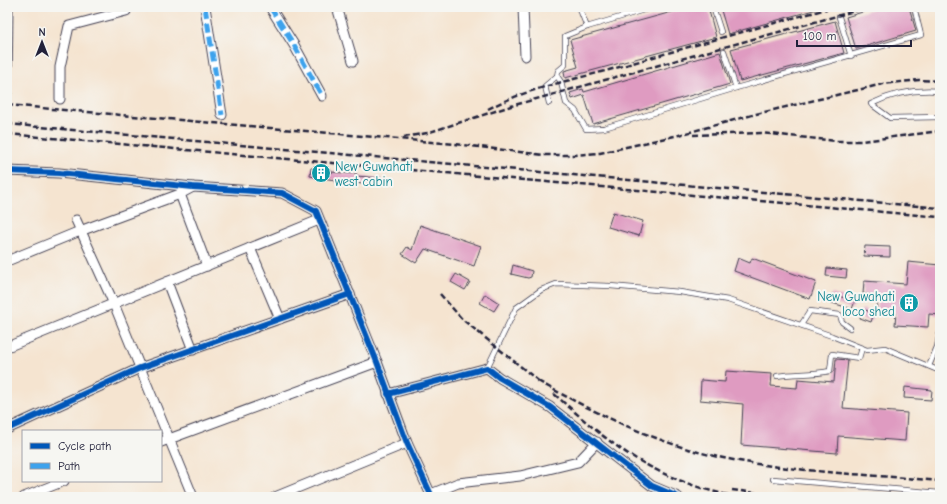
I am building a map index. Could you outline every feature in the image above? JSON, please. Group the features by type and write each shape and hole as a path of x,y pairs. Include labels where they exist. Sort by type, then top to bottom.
{"street":[{"path":"7,92 8,7"},
{"path":"60,99 60,66 70,26 126,12 126,7"},
{"path":"206,7 222,114"},
{"path":"270,7 294,45 322,96"},
{"path":"337,7 353,61"},
{"path":"523,7 525,56"},
{"path":"7,171 59,173 193,187 282,193 316,211 377,362 407,443 432,496 458,483 520,476 578,462 596,442"},
{"path":"7,261 80,231 180,194 193,187"},
{"path":"180,194 207,266"},
{"path":"76,220 114,304 140,368 162,430"},
{"path":"7,347 319,220"},
{"path":"250,248 280,319"},
{"path":"167,282 193,350"},
{"path":"7,429 140,368 350,294"},
{"path":"193,497 165,440 377,362"},
{"path":"388,394 487,368 500,378 550,407 652,486 678,497"},
{"path":"275,497 407,443"},
{"path":"24,497 62,482"}],"lane":[{"path":"578,7 587,27"},
{"path":"549,103 545,86 557,76 558,71 565,65 565,36 587,27 654,7"},
{"path":"713,7 721,32"},
{"path":"557,76 561,82 566,103 575,110 586,129 604,128 736,88 921,35 914,7"},
{"path":"839,17 851,56"},
{"path":"724,51 736,88"},
{"path":"940,91 921,89 887,96 871,104 890,118 940,116"},
{"path":"487,368 516,308 541,290 556,284 610,286 694,294 728,300 867,350 885,348 940,371"},
{"path":"801,325 810,310 840,316 842,322 850,328"},
{"path":"929,366 937,347 940,332"},
{"path":"777,376 788,374 814,375 830,371 832,354 859,358 862,348"},
{"path":"773,479 940,493"}],"building":[{"path":"690,7 708,7 716,37 565,78 564,71 578,67 570,40"},
{"path":"720,7 817,7 817,9 728,34"},
{"path":"879,7 909,7 916,31 856,49 846,17"},
{"path":"835,21 844,53 740,81 731,49"},
{"path":"720,52 730,84 593,124 584,95 572,99 570,93 583,89 584,92"},
{"path":"311,168 331,170 331,172 357,174 356,176 381,178 381,185 335,182 335,180 310,176"},
{"path":"613,212 643,221 639,236 608,227"},
{"path":"420,225 481,246 474,266 425,249 416,263 402,254 407,247 412,250"},
{"path":"865,246 890,247 890,257 864,256"},
{"path":"738,258 750,263 752,258 816,282 810,299 734,271"},
{"name":"New Guwahati loco shed","path":"908,262 940,265 940,315 929,314 928,327 895,325 896,313 876,311 878,295 863,294 864,281 906,284"},
{"path":"513,265 532,271 531,277 528,278 511,274"},
{"path":"827,268 847,270 846,278 826,276"},
{"path":"456,274 470,282 465,290 451,282"},
{"path":"485,294 499,303 494,311 480,303"},
{"path":"832,294 855,301 852,309 829,302"},
{"path":"862,309 874,313 871,322 860,318"},
{"path":"836,359 848,360 843,408 907,413 905,441 838,436 837,453 741,445 743,404 700,400 701,380 725,382 726,371 772,374 771,386 797,388 798,379 834,382"},
{"path":"905,387 932,390 931,400 904,398"}],"railway":[{"path":"488,109 517,96 547,86 834,7"},
{"path":"404,137 427,133 511,106 869,7"},
{"path":"7,105 455,144 544,155 575,155 600,153 679,135 756,114 883,84 919,80 940,81"},
{"path":"7,124 940,208"},
{"path":"693,135 761,133 837,141 862,141 940,131"},
{"path":"7,134 940,217"},
{"path":"440,294 462,319 541,383"},
{"path":"538,381 601,414 646,434 669,443 714,456 769,466 940,481"},
{"path":"554,394 606,438 643,463 674,478 706,490 739,497"},
{"path":"732,490 790,497"}],"marked path":[{"path":"205,7 222,115"},
{"path":"270,7 294,45 322,96"}],"cycle path":[{"path":"7,171 59,173 193,187 282,193 316,211 377,362 407,443 432,497"},
{"path":"7,429 140,368 350,294"},
{"path":"388,394 487,368 500,378 550,407 652,486 678,497"}],"place":[{"name":"New Guwahati west cabin","path":"321,173"},
{"name":"New Guwahati loco shed","path":"909,303"}]}
